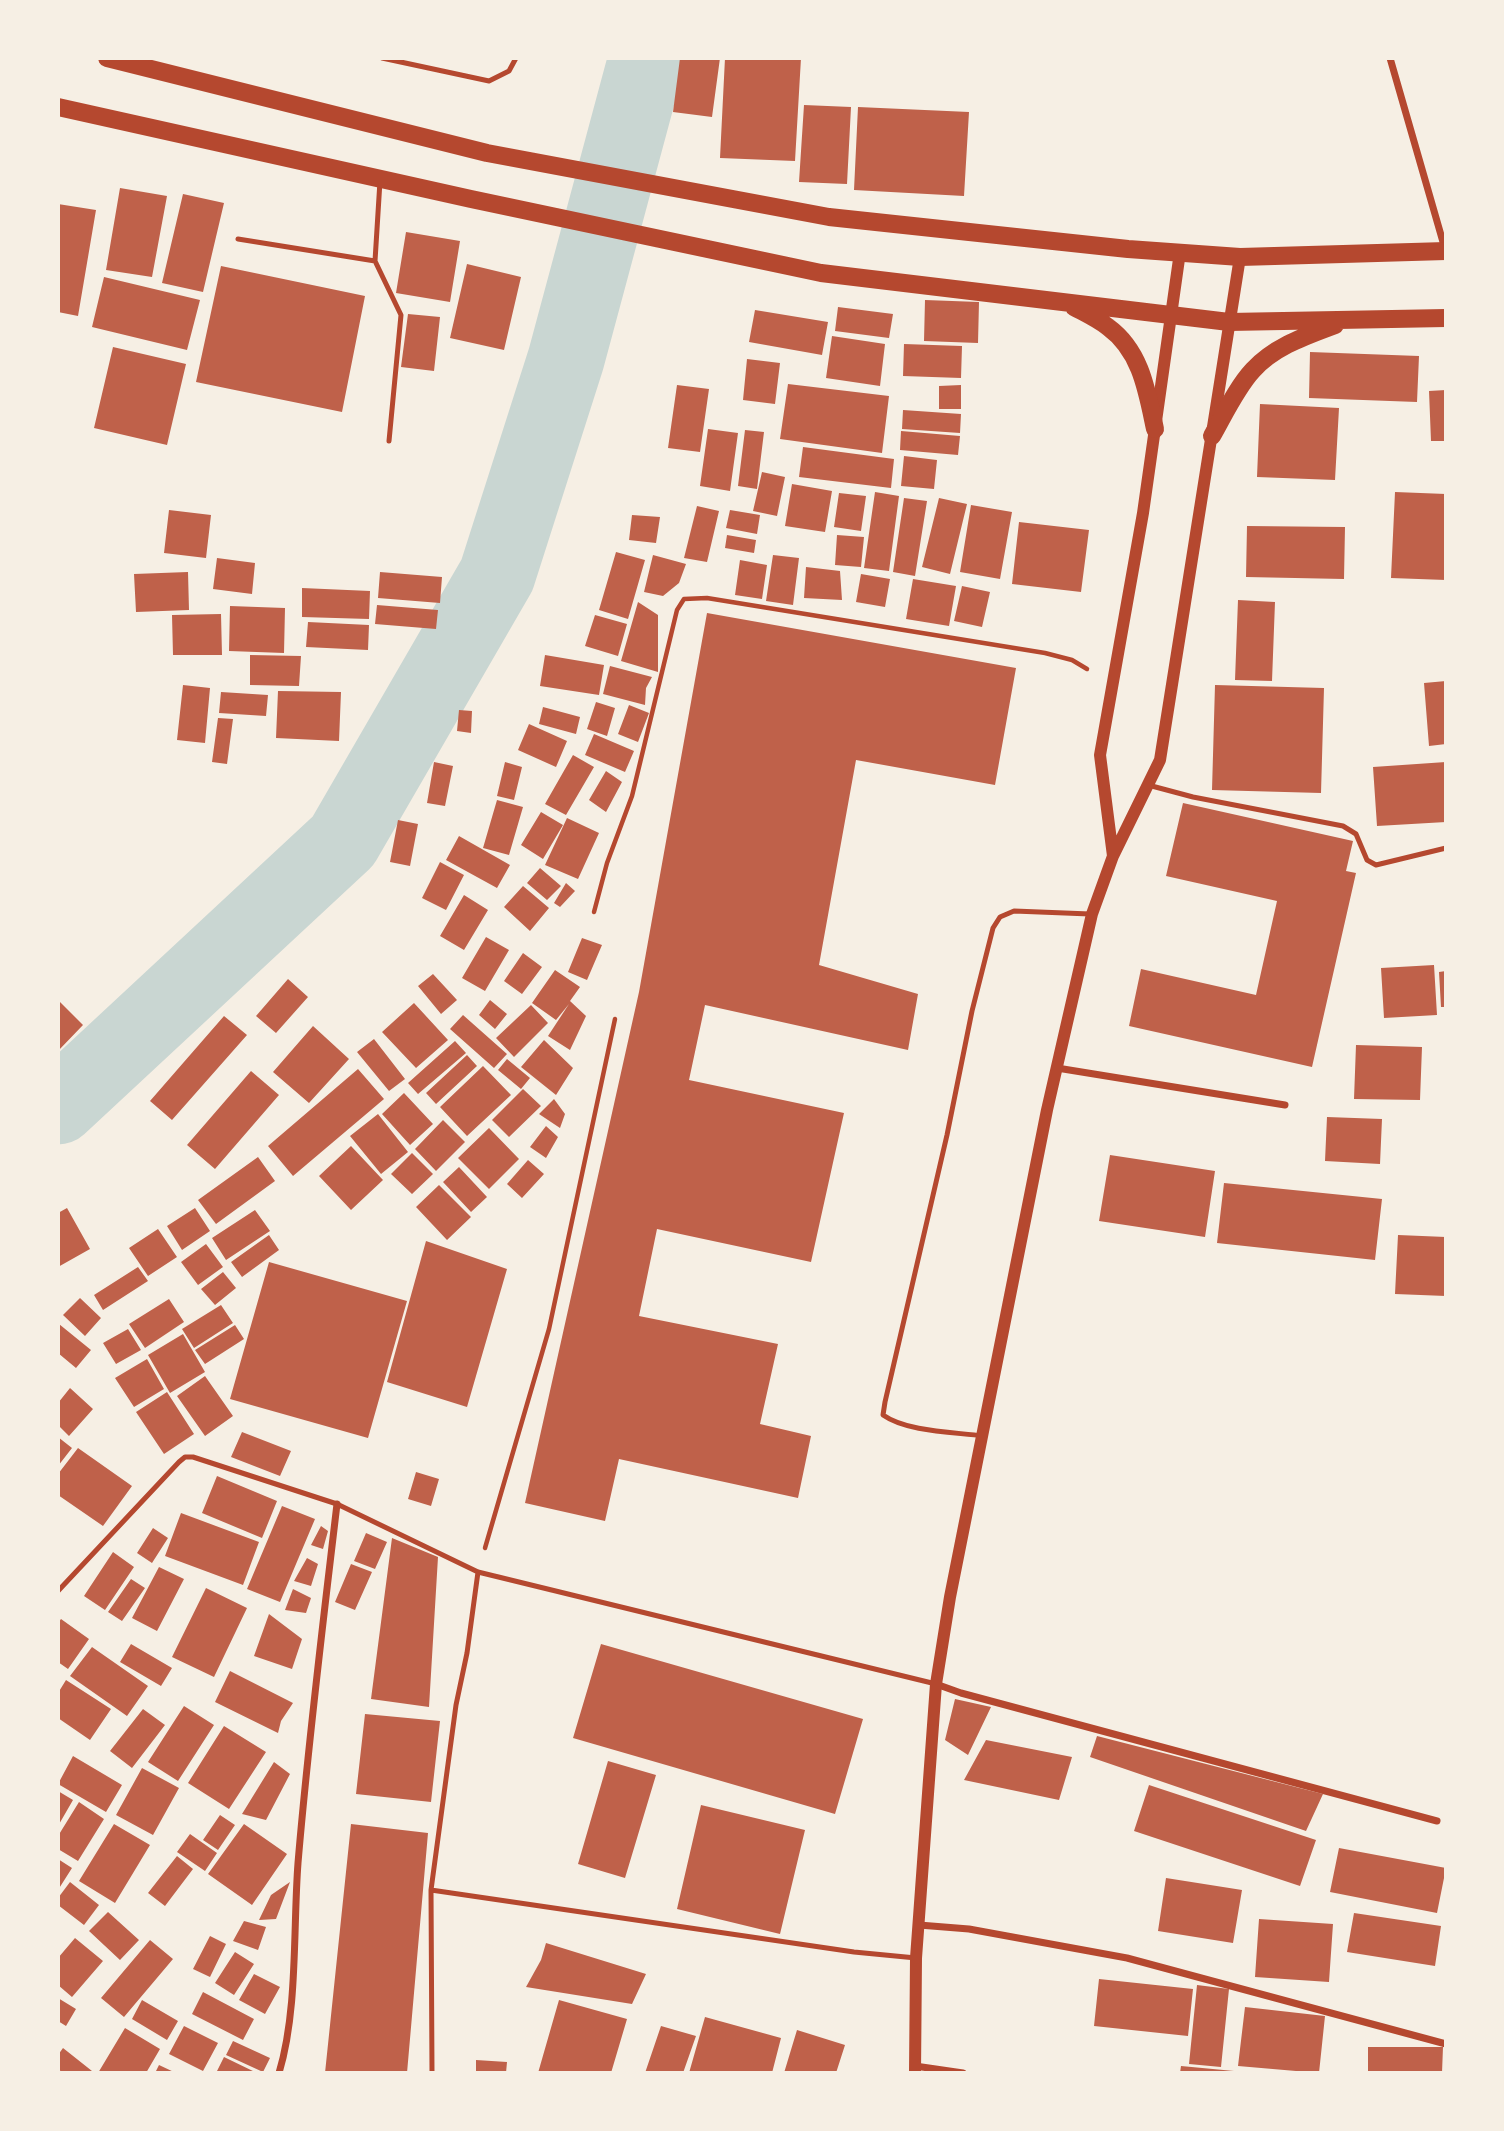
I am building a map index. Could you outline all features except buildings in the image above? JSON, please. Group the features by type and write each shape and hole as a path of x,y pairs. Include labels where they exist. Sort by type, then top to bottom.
{"main road":[{"path":"107,58 487,153 829,217 1128,249 1240,257 1446,250"},
{"path":"58,107 821,273 1229,322 1446,318"},
{"path":"1068,303 1108,327 1124,342 1137,361 1145,382 1155,429"},
{"path":"1212,436 1252,371 1272,353 1302,337 1349,320"}],"street":[{"path":"1390,58 1446,250"},
{"path":"1113,856 1100,755 1143,513 1180,252"},
{"path":"963,2073 915,2070 916,1958 936,1684 950,1597 1057,1068 1092,914 1113,856 1160,760 1240,257"},
{"path":"1057,1068 1285,1105"},
{"path":"279,2073 288,2044 298,1864 337,1504"},
{"path":"936,1684 1437,1821"},
{"path":"919,1925 969,1929 1127,1958 1446,2044"}],"lane":[{"path":"382,58 489,81 509,71 516,58"},
{"path":"380,179 375,261 401,315 389,441"},
{"path":"238,239 375,261"},
{"path":"1149,785 1194,797 1343,827 1356,834 1367,860 1376,864 1446,848"},
{"path":"983,1436 893,1422 883,1415 885,1402 993,928 1000,917 1014,911 1092,914"},
{"path":"58,1591 185,1457 202,1458 337,1504 478,1572 936,1684"},
{"path":"432,2073 431,1891 456,1704 467,1653 478,1572"},
{"path":"431,1891 853,1952 916,1958"}],"path":[{"path":"594,912 607,863 632,796 655,710 677,610 684,599 707,598 1045,653 1072,660 1111,687"},
{"path":"478,1572 550,1329 615,1019"}],"waterway":[{"path":"58,1106 343,841 497,575 566,359 647,58"}]}
